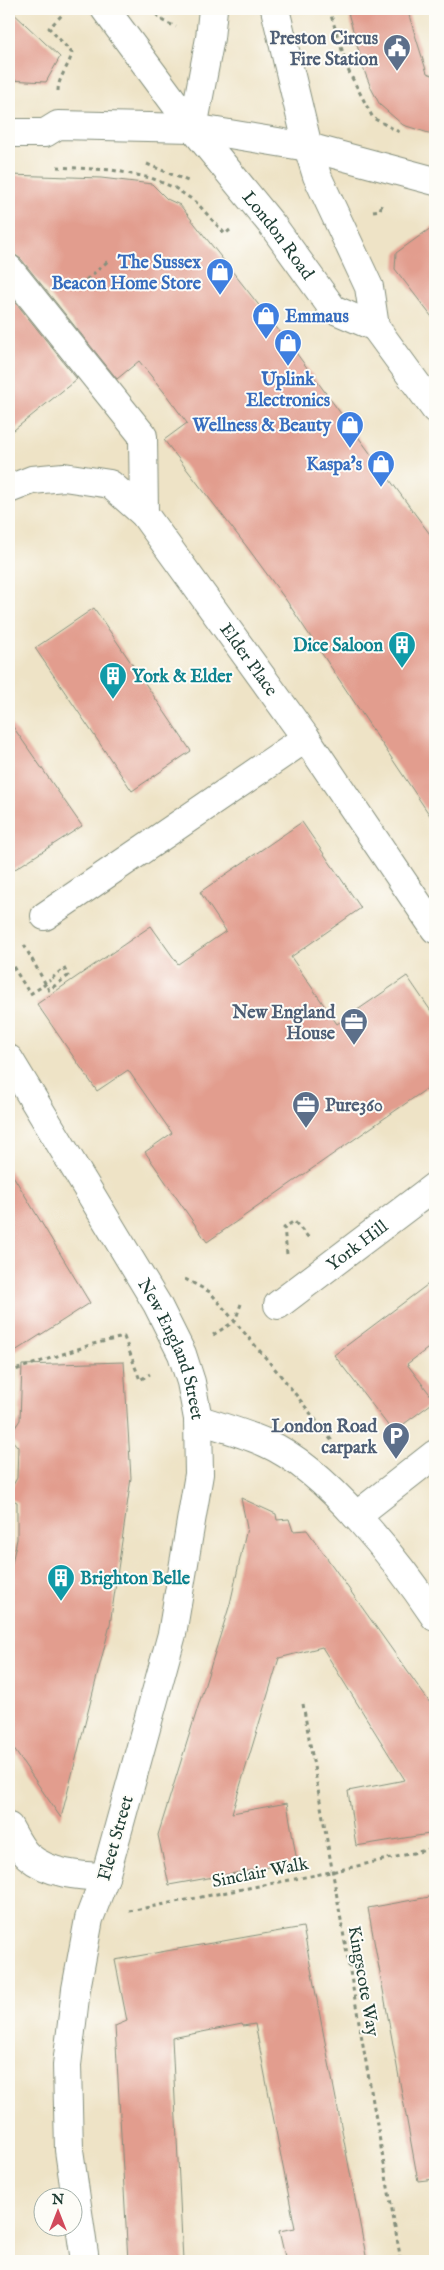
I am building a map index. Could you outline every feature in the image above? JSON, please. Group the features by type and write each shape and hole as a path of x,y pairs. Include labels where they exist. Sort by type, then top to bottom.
{"main road":[{"name":"London Road","path":"105,9 193,128 273,226 333,309 375,327"},
{"path":"193,128 210,38 213,9"},
{"path":"275,9 308,147 317,176 369,287 375,327 435,409"},
{"path":"9,133 45,133 58,125 193,128 308,147 435,181"},
{"path":"9,269 143,436 144,514"},
{"name":"Elder Place","path":"9,489 32,480 64,477 110,484 144,514 306,738 435,929"},
{"path":"45,916 306,738"},
{"name":"New England Street","path":"9,1059 156,1304 182,1354 191,1382 198,1419 267,1443 317,1478 356,1516 415,1586 435,1617"},
{"name":"York Hill","path":"278,1305 435,1186"},
{"name":"Fleet Street","path":"84,2261 69,2150 67,2065 76,1989 89,1919 105,1877 172,1634 199,1474 198,1419"},
{"path":"356,1516 435,1454"},
{"path":"9,1827 27,1855 41,1864 73,1876 105,1877"}],"path":[{"path":"58,125 58,84 70,64 72,53 49,28 68,9"},
{"path":"144,162 206,188 235,180"},
{"path":"86,280 108,261"},
{"path":"9,960 30,994 43,986 64,968 68,976 49,990"},
{"path":"141,1279 178,1274 210,1292 286,1382 337,1448"},
{"path":"9,1372 94,1344 124,1337 140,1380 182,1354"},
{"name":"Kingscote Way","path":"303,1704 331,1872 401,2261"},
{"name":"Sinclair Walk","path":"89,1919 331,1872 435,1848"}],"building":[{"path":"9,9 60,57 46,82 9,80"},
{"name":"Preston Circus Fire Station","path":"347,9 407,9 427,73 435,76 435,135 403,125 380,105 364,70"},
{"path":"9,175 101,178 152,184 167,199 180,205 291,346 435,541 435,823 286,600 164,440 187,423 164,392 139,361 117,379 21,259 9,254"},
{"path":"435,225 435,321 395,269 396,253"},
{"path":"9,294 77,379 9,434"},
{"name":"York & Elder","path":"94,608 191,751 132,791 35,648"},
{"path":"9,721 82,826 9,873"},
{"name":"New England House","path":"302,822 361,908 291,957 337,1024 407,976 435,1017 435,1083 207,1242 145,1152 172,1133 128,1070 97,1091 37,1004 151,926 178,964 226,931 200,892"},
{"path":"9,1169 90,1303 9,1355"},
{"path":"435,1279 435,1343 407,1364 435,1401 393,1432 334,1355"},
{"name":"Brighton Belle","path":"124,1362 131,1478 110,1625 61,1818 9,1742 9,1578 17,1539 17,1502 9,1498 9,1492 17,1478 18,1447 9,1437 20,1420 22,1365"},
{"path":"241,1498 276,1514 277,1520 289,1519 293,1531 307,1530 435,1710 435,1833 356,1846 348,1791 405,1780 322,1647 279,1658 232,1813 287,1803 297,1862 169,1885 158,1835 230,1604 247,1528"},
{"path":"435,1896 435,2179 418,2181 368,1908"},
{"path":"303,1927 367,2261 286,2261 279,2231 295,2228 255,2024 243,2026 242,2024 172,2038 183,2261 128,2261 115,2026 127,2021 115,1960"}],"place":[{"name":"Preston Circus Fire Station","path":"397,72"},
{"name":"The Sussex Beacon Home Store","path":"220,296"},
{"name":"Emmaus","path":"266,340"},
{"name":"Uplink Electronics","path":"288,367"},
{"name":"Wellness & Beauty","path":"350,449"},
{"name":"Kaspa's","path":"381,488"},
{"name":"Dice Saloon","path":"402,669"},
{"name":"York & Elder","path":"113,700"},
{"name":"New England House","path":"354,1046"},
{"name":"Pure360","path":"306,1129"},
{"name":"London Road carpark","path":"396,1460"},
{"name":"Brighton Belle","path":"61,1602"}]}
